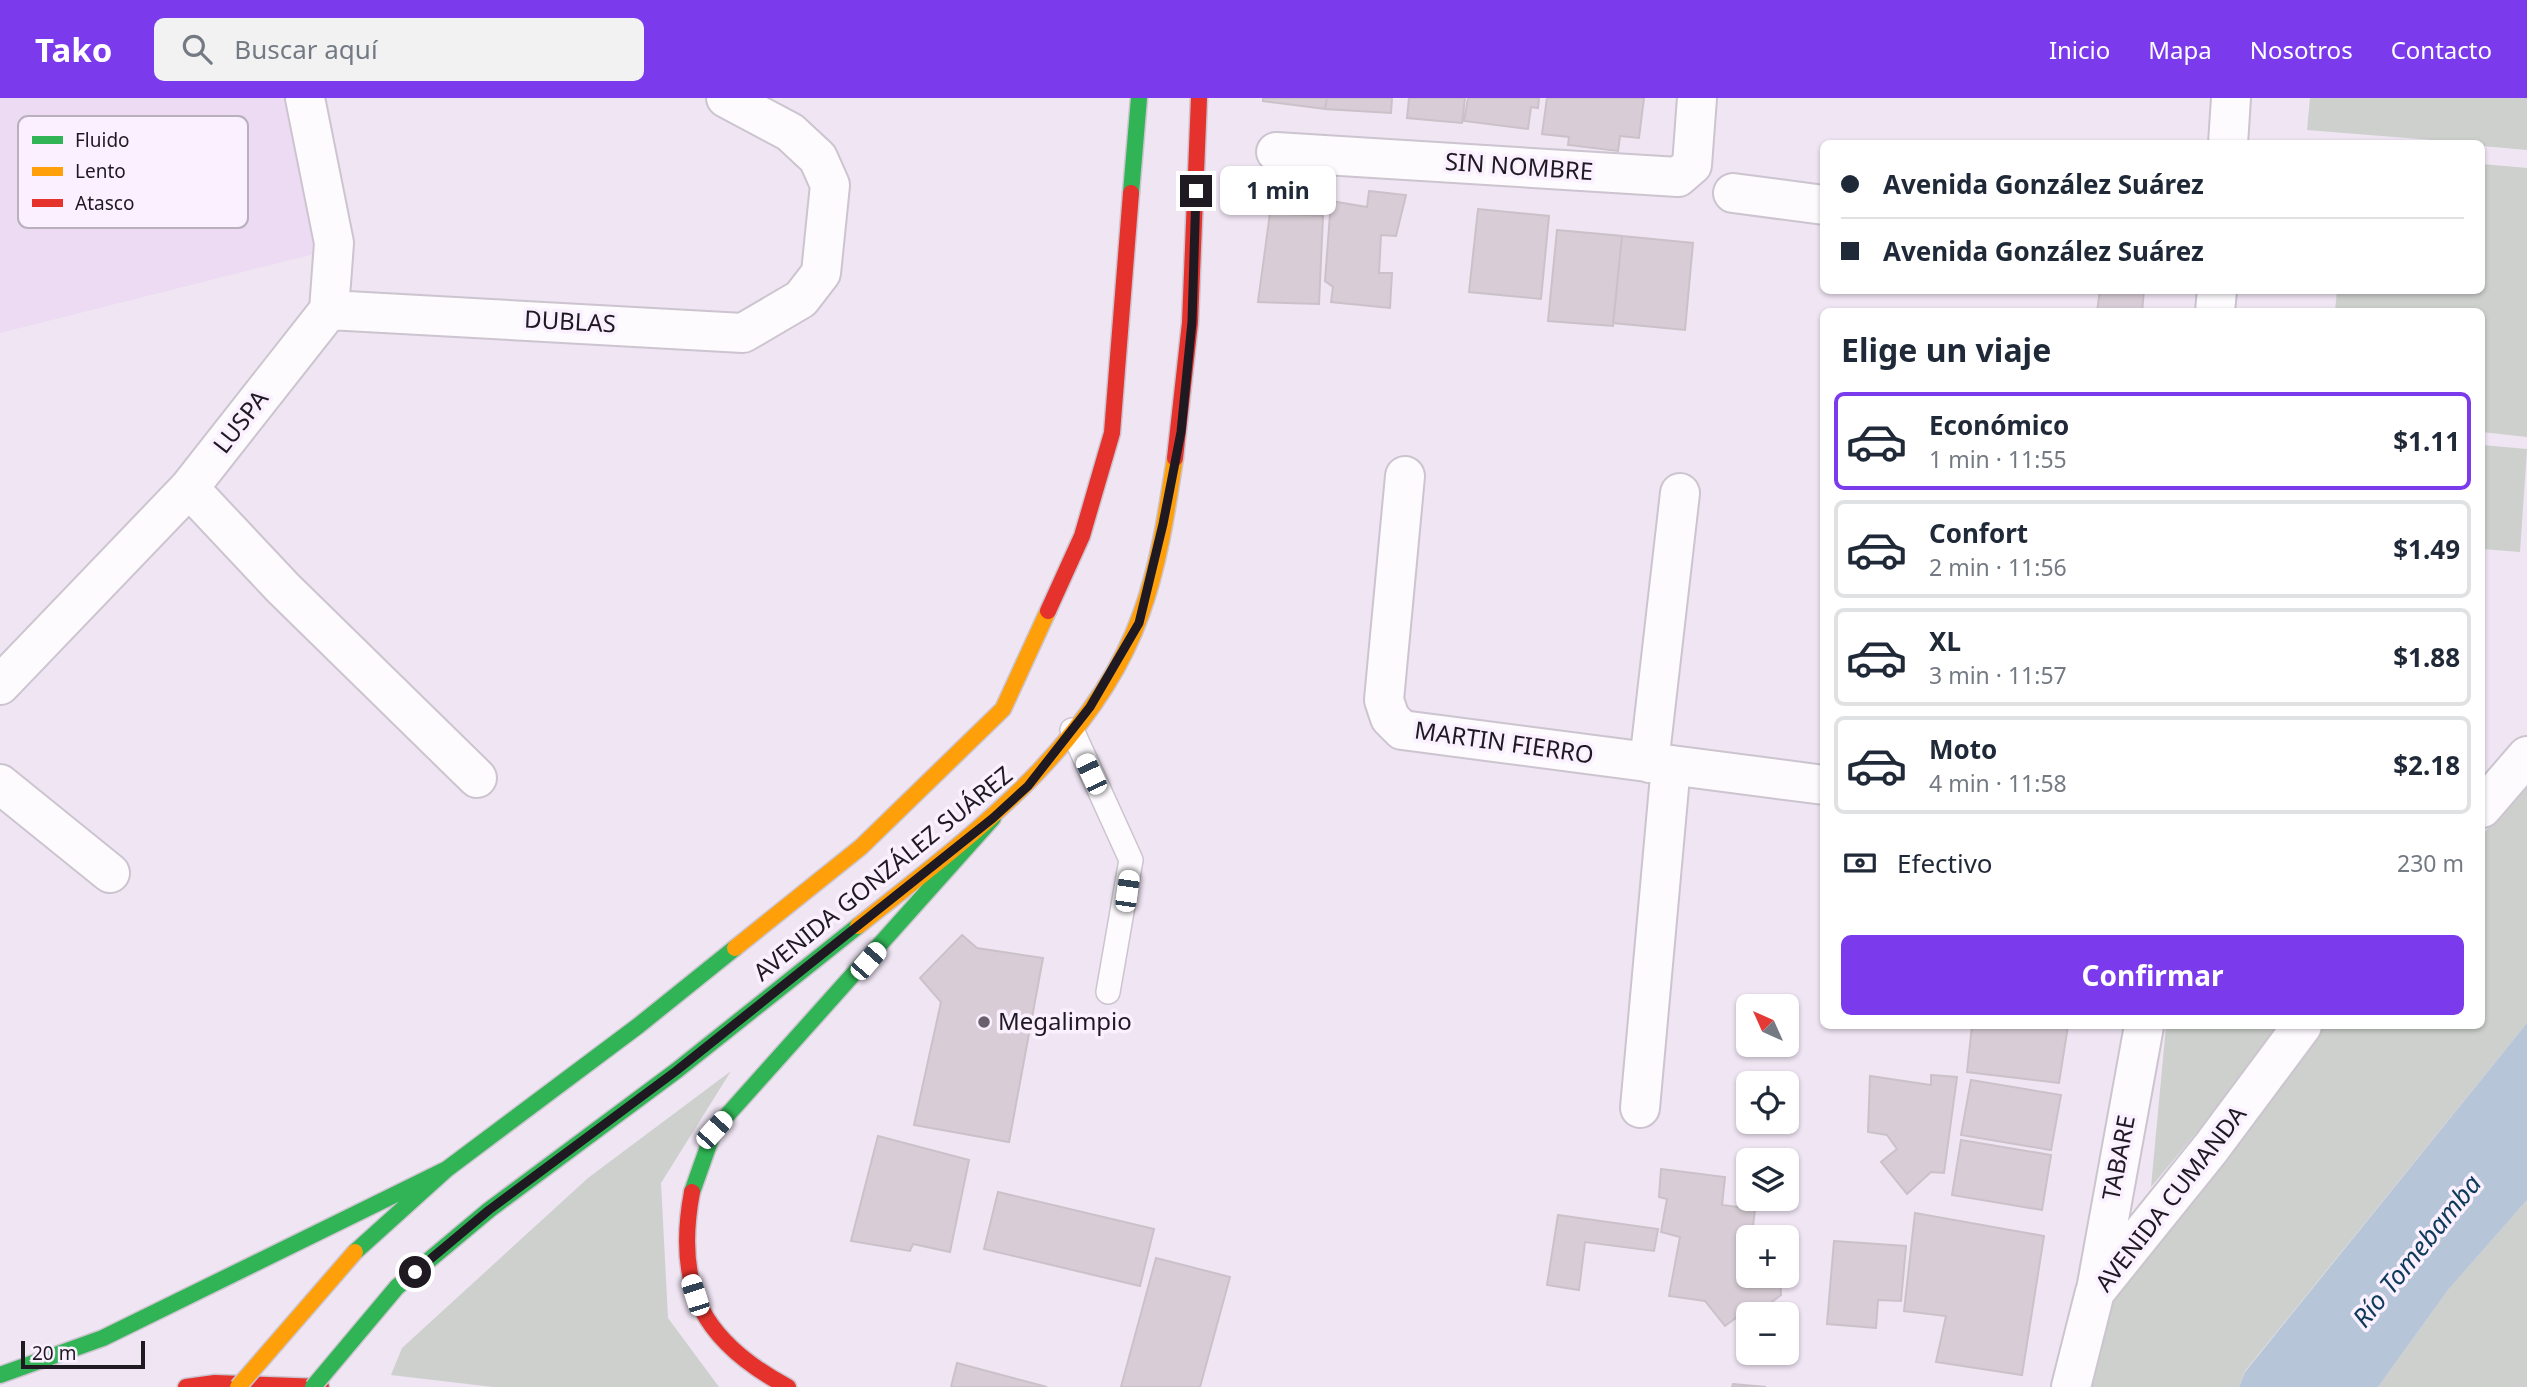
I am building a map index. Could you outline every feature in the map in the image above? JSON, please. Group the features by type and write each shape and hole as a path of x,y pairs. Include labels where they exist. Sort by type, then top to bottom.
{"main road":[{"name":"AVENIDA GONZÁLEZ SUÁREZ","path":"238,1387 355,1252 447,1169 638,1026 861,847 1003,709 1082,536 1112,433 1139,98"},
{"name":"AVENIDA GONZÁLEZ SUÁREZ","path":"313,1387 397,1287 489,1210 676,1071 993,818 1028,786 1090,707 1139,623 1163,524 1181,432 1192,322 1199,98"},
{"path":"788,1387 764,1377 729,1351 701,1314 688,1276 686,1234 695,1179 714,1130 993,818"},
{"path":"0,1375 103,1338 447,1169"},
{"path":"186,1387 215,1383 321,1387"}],"street":[{"path":"306,98 334,243 329,310"},
{"name":"DUBLAS","path":"329,310 743,333 801,299 821,273 830,185 818,158 790,132 726,98"},
{"name":"SIN NOMBRE","path":"1276,152 1678,177 1692,165 1697,98"},
{"path":"2228,140 2231,98"},
{"path":"1733,193 1820,204"},
{"name":"LUSPA","path":"0,685 189,488 329,310"},
{"name":"MARTIN FIERRO","path":"1405,476 1384,700 1390,718 1402,730 1660,764 1820,780"},
{"path":"189,488 283,588 477,778"},
{"path":"1640,1108 1660,764 1680,493"},
{"path":"2485,805 2527,756"},
{"path":"0,784 110,873"},
{"name":"TABARE","path":"2095,1292 2143,1029"},
{"name":"AVENIDA CUMANDA","path":"2071,1387 2095,1292 2211,1148 2300,1029"}],"lane":[{"path":"1072,730 1132,860 1108,992"}],"shaded area":[{"path":"0,98 297,98 322,252 0,333"},
{"path":"2310,98 2527,98 2527,150 2485,146 2485,140 2432,140 2307,130"},
{"path":"2485,164 2527,168 2527,437 2485,432 2485,308 2335,308 2337,294 2485,294"},
{"path":"2485,445 2527,449 2520,552 2485,549"},
{"path":"2527,784 2527,1023 2245,1371 2239,1387 2071,1387 2095,1292 2310,1029 2485,1029 2485,832"},
{"path":"2166,1029 2283,1029 2151,1187"},
{"path":"731,1071 661,1183 668,1318 719,1387 493,1387 391,1375 402,1348 588,1178"},
{"path":"2527,1200 2527,1387 2378,1387 2448,1290"}],"water":[{"name":"Río Tomebamba","path":"2527,1023 2527,1200 2448,1290 2378,1387 2239,1387 2245,1372"}],"building":[{"path":"1263,98 1327,98 1325,109 1263,101"},
{"path":"1327,98 1392,98 1391,113 1325,109"},
{"path":"1409,98 1465,98 1462,123 1407,118"},
{"path":"1468,98 1539,98 1538,108 1531,107 1528,129 1464,121"},
{"path":"1547,98 1644,98 1639,138 1620,136 1618,151 1568,145 1569,137 1542,134"},
{"path":"1369,191 1406,195 1396,236 1381,235 1379,273 1392,273 1390,308 1331,302 1333,287 1325,281 1331,201 1367,207"},
{"path":"1478,209 1549,216 1541,299 1469,292"},
{"path":"1270,213 1323,216 1319,304 1258,302"},
{"path":"1557,230 1622,236 1613,326 1548,321"},
{"path":"1622,236 1693,243 1685,330 1613,323"},
{"path":"2099,294 2144,294 2142,308 2098,308"},
{"name":"Megalimpio","path":"962,935 977,948 1043,958 1009,1142 914,1125 941,1002 920,978"},
{"path":"1972,1029 2068,1029 2059,1083 1967,1072"},
{"path":"1931,1075 1957,1077 1944,1173 1931,1172 1907,1194 1881,1162 1897,1149 1887,1135 1868,1132 1870,1076 1931,1085"},
{"path":"1971,1080 2061,1095 2051,1150 1961,1135"},
{"path":"878,1136 969,1160 950,1252 913,1244 910,1251 851,1241"},
{"path":"1961,1140 2051,1155 2042,1210 1952,1195"},
{"path":"1661,1169 1725,1177 1722,1205 1736,1207 1736,1211 1755,1211 1753,1225 1736,1225 1736,1288 1781,1288 1781,1295 1772,1302 1736,1302 1736,1318 1725,1326 1705,1301 1669,1296 1680,1237 1661,1232 1667,1199 1659,1197"},
{"path":"998,1192 1154,1229 1140,1286 984,1249"},
{"path":"1915,1213 2044,1236 2022,1375 1936,1362 1946,1316 1904,1311"},
{"path":"1558,1215 1658,1229 1654,1251 1585,1242 1579,1290 1547,1285"},
{"path":"1834,1241 1906,1246 1901,1301 1878,1300 1876,1328 1827,1324"},
{"path":"1156,1258 1230,1277 1200,1387 1121,1387"},
{"path":"957,1363 1047,1387 951,1387"},
{"path":"1733,1384 1766,1387 1732,1387"}],"traffic: fast":[{"path":"1131,193 1139,98"},
{"path":"692,1192 714,1130 993,818"},
{"path":"397,1287 489,1210 676,1071 858,926"},
{"path":"355,1252 447,1169 638,1026 735,948"},
{"path":"0,1375 103,1338 447,1169"},
{"path":"313,1387 397,1287"}],"traffic: slow":[{"path":"858,926 940,861 1021,789 1092,707 1120,662 1141,614 1162,537 1175,458"},
{"path":"735,948 861,847 1003,709 1048,611"},
{"path":"238,1387 355,1252"}],"traffic: jam":[{"path":"1175,458 1190,323 1199,98"},
{"path":"1048,611 1082,536 1112,433 1131,193"},
{"path":"692,1192 687,1226 687,1257 692,1284 701,1309 716,1331 735,1351 759,1370 788,1387"},
{"path":"186,1387 215,1383 321,1387"}],"place":[{"name":"Megalimpio","path":"984,1022"}],"route":[{"path":"415,1272 489,1210 676,1071 993,818 1028,786 1090,707 1139,623 1163,524 1181,432 1192,322 1196,191"}]}
